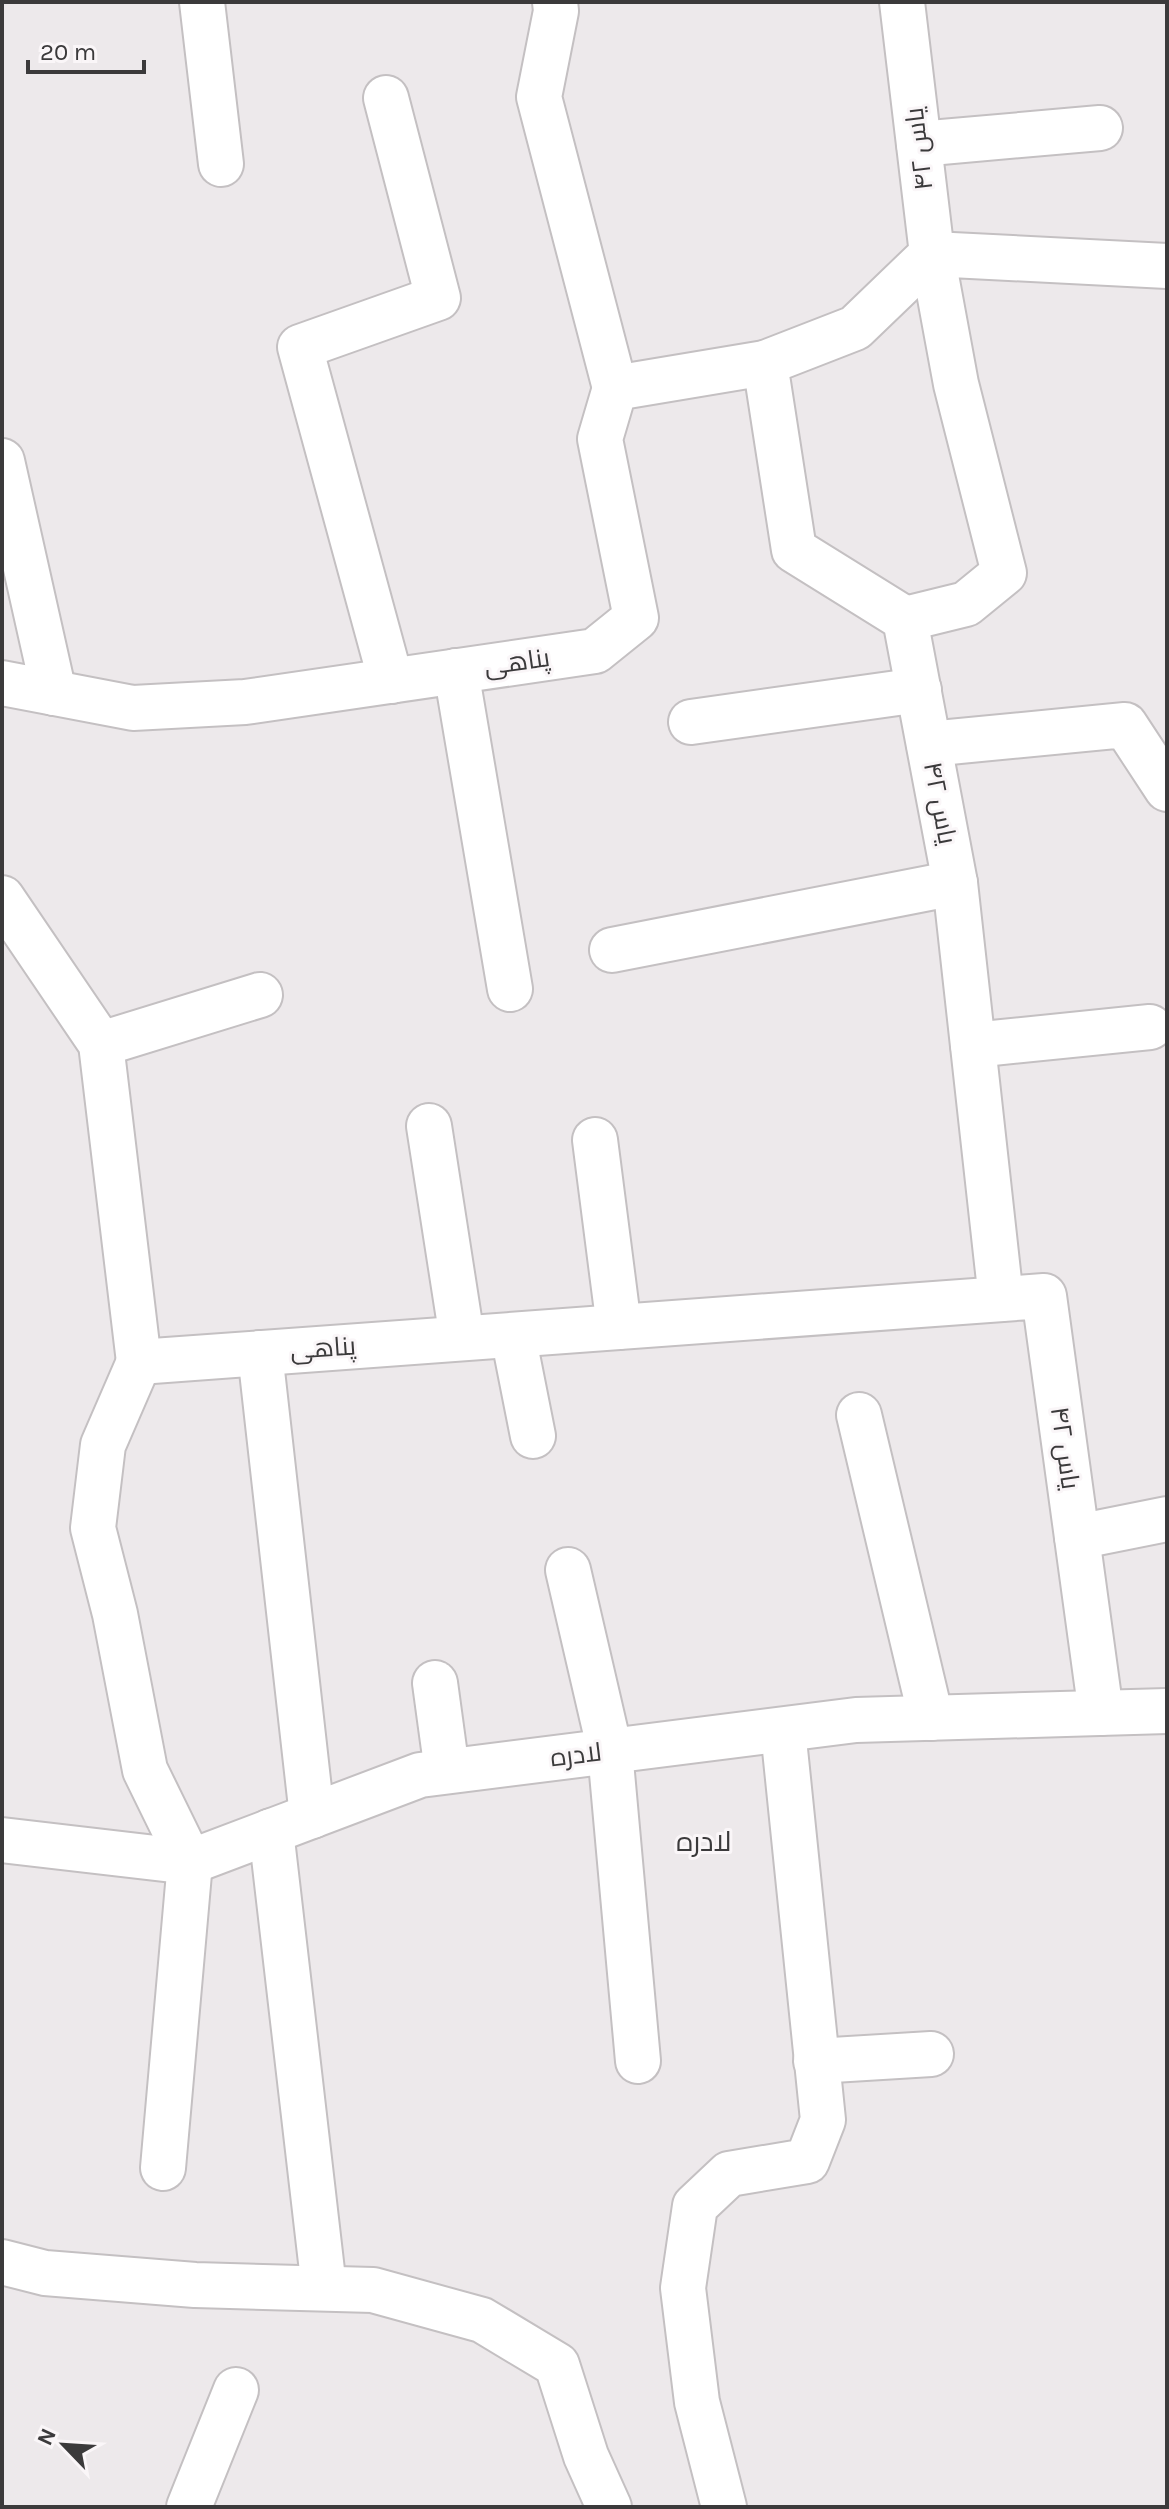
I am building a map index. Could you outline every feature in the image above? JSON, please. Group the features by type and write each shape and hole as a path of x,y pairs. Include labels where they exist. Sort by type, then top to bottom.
{"street":[{"path":"202,2 221,164"},
{"path":"555,2 556,11 539,97 615,388 765,363 855,328 932,254 1167,266"},
{"name":"یاس ۴۲","path":"902,2 932,254 956,384 1004,573 966,604 905,619 955,883 1001,1299 1044,1296 1101,1713"},
{"path":"386,98 438,298 300,347 391,681"},
{"path":"919,144 1100,128"},
{"path":"765,363 794,550 905,619"},
{"name":"پناهی","path":"2,683 133,708 245,702 595,651 636,618 600,439 615,388"},
{"path":"2,461 54,693"},
{"path":"456,671 510,989"},
{"path":"691,722 919,690"},
{"path":"929,744 1125,725 1167,789"},
{"path":"612,950 955,883"},
{"path":"10,922 101,1044 139,1362 103,1445 93,1528 115,1614 145,1770 190,1862 163,2168"},
{"path":"101,1044 260,995"},
{"path":"973,1045 1150,1027"},
{"path":"429,1126 462,1338"},
{"path":"595,1140 619,1327"},
{"name":"پناهی","path":"139,1362 1001,1299"},
{"path":"513,1335 533,1436"},
{"path":"260,1353 312,1816"},
{"path":"859,1415 931,1718"},
{"path":"1077,1537 1167,1519"},
{"path":"568,1570 610,1751 638,2061"},
{"path":"435,1683 447,1771"},
{"name":"لادره","path":"3,1850 190,1862 420,1775 856,1720 1167,1711"},
{"path":"724,2507 697,2402 683,2288 695,2206 729,2174 807,2161 823,2120 783,1730"},
{"path":"271,1831 324,2288"},
{"path":"816,2061 931,2054"},
{"path":"2,2262 45,2273 195,2285 373,2290 482,2320 557,2365 586,2456 609,2507"},
{"path":"189,2507 236,2390"}],"district":[{"name":"لادره","path":"704,1841"}]}
